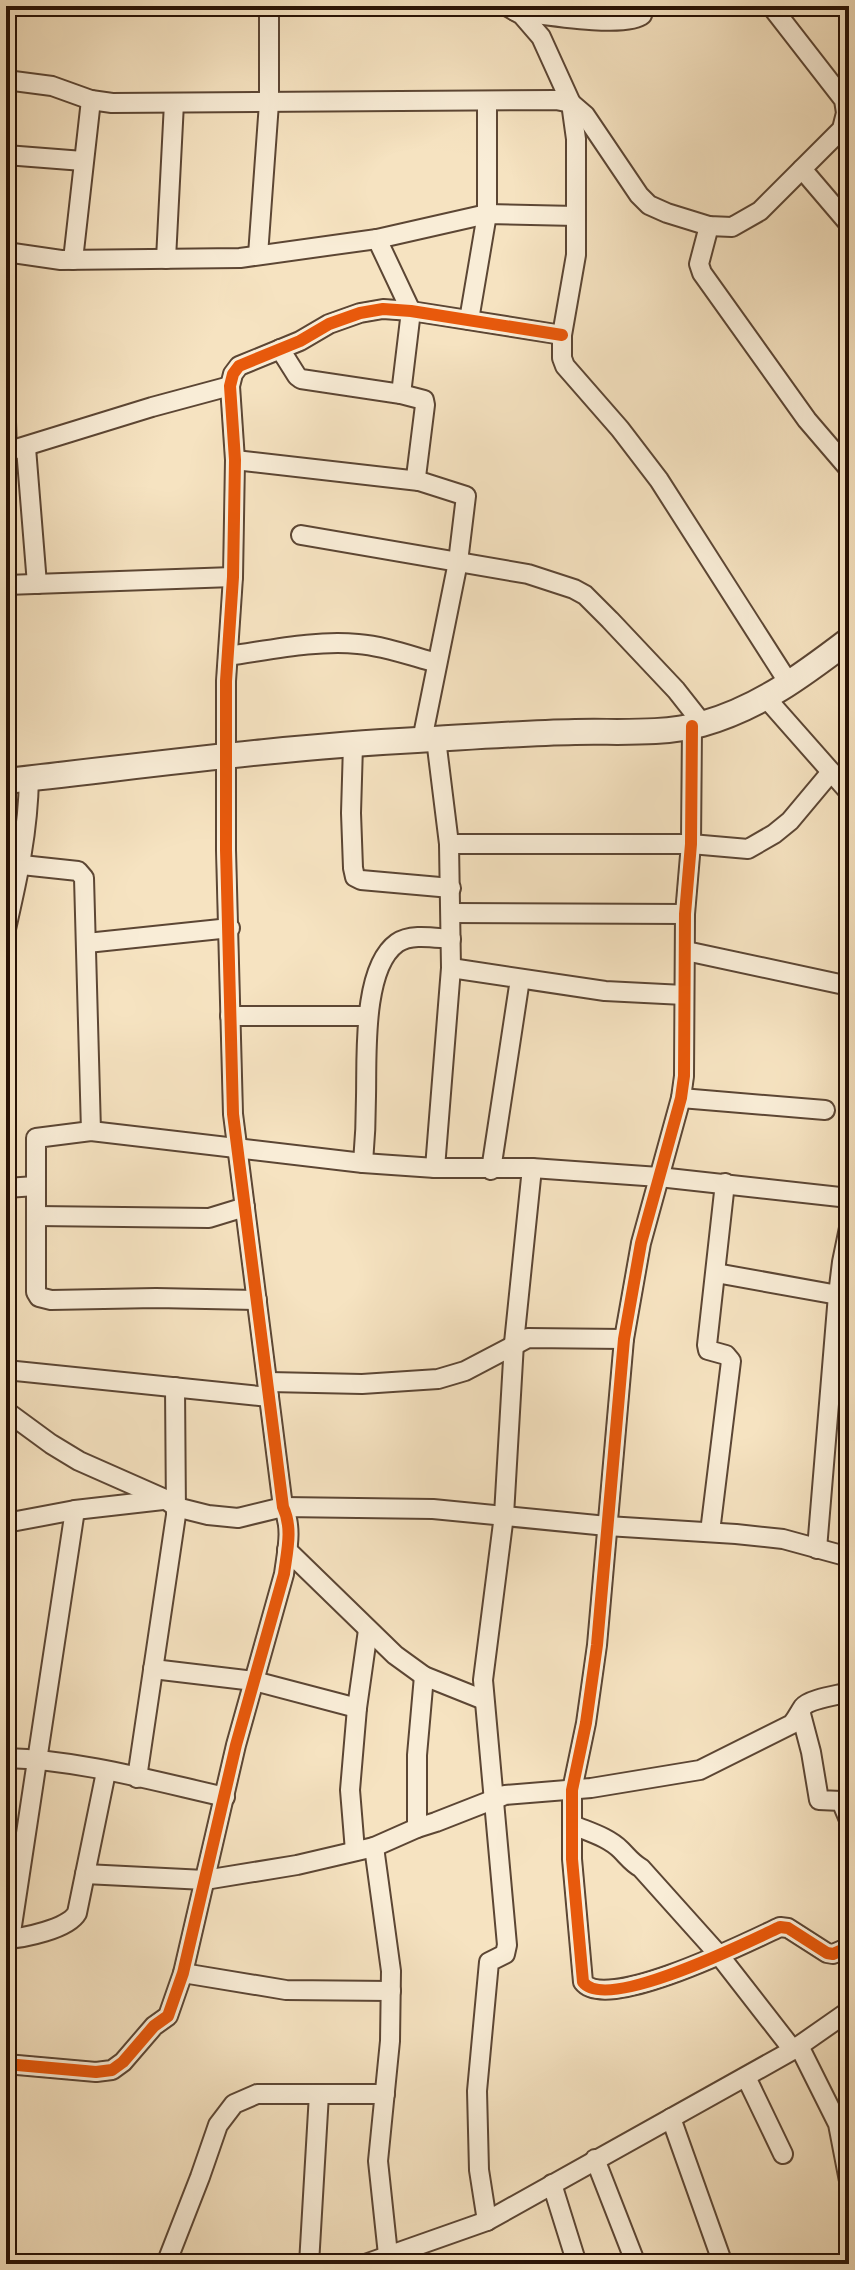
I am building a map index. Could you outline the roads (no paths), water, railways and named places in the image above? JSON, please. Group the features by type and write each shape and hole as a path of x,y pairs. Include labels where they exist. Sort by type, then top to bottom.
{"street":[{"path":"258,255 269,103 269,6"},
{"path":"511,8 596,21 634,21 642,15 645,6"},
{"path":"6,80 52,86 91,100 112,103 556,100 571,103 585,115 649,205 709,226 732,227 760,211 842,129 846,113 844,100 771,6"},
{"path":"511,8 522,15 541,37 571,103 576,139 576,255 562,335 565,366 659,480 790,685"},
{"path":"73,260 91,100"},
{"path":"469,320 487,214 487,101"},
{"path":"166,259 174,103"},
{"path":"6,155 83,161"},
{"path":"802,169 849,224"},
{"path":"6,252 73,260 240,258 377,239 487,214 576,216"},
{"path":"709,226 699,264 702,273 807,420 849,469"},
{"path":"377,239 411,311 401,394"},
{"path":"6,2064 96,2072 112,2070 123,2062 154,2026 168,2016 183,1973 236,1745 284,1574 290,1521 283,1507 233,1114 226,850 226,681 233,577 235,460 230,386 233,374 239,366 300,341 329,324 383,309 562,335"},
{"path":"280,349 301,379 424,400 416,467 419,481"},
{"path":"6,422 6,452 230,386"},
{"path":"26,448 37,584"},
{"path":"235,460 419,481 466,496 458,562 437,663 429,740 449,844 451,888 451,968 435,1168"},
{"path":"301,535 528,574 574,589 585,595 676,690 697,725 685,914 684,1076 681,1098 641,1243 624,1339 597,1645 586,1723 572,1790 572,1859 583,1982 586,1987 598,1990 650,1983 780,1927 788,1928 827,1953 833,1954 849,1947"},
{"path":"6,585 233,577"},
{"path":"6,929 22,865 28,817 17,780 353,745 571,732 667,730 697,725 744,710 790,685 849,640"},
{"path":"228,656 323,643 357,644 437,663"},
{"path":"766,698 849,792"},
{"path":"353,745 351,813 355,877 451,888"},
{"path":"449,844 691,844 748,849 790,821 831,772"},
{"path":"22,865 78,871 84,878 91,1131"},
{"path":"451,913 685,914"},
{"path":"87,943 230,928"},
{"path":"363,1163 368,1016 378,971 398,942 413,938 451,939"},
{"path":"686,951 849,986"},
{"path":"451,968 605,991 684,995"},
{"path":"491,1170 520,979"},
{"path":"230,1016 368,1016"},
{"path":"681,1098 825,1110"},
{"path":"257,1300 39,1297 36,1292 36,1138 91,1131 363,1163 491,1170 532,1168 659,1177 849,1198"},
{"path":"487,2221 479,2170 477,2091 489,1962 505,1954 507,1945 483,1680 504,1515 514,1343 532,1168"},
{"path":"710,1532 731,1361 726,1355 712,1352 707,1345 725,1183"},
{"path":"6,1188 36,1186"},
{"path":"37,1216 209,1218 245,1207"},
{"path":"817,1549 838,1295 849,1228"},
{"path":"716,1273 838,1295"},
{"path":"6,1370 175,1387 269,1389 438,1379 474,1367 528,1338 624,1339"},
{"path":"137,1778 153,1669 171,1503 175,1387"},
{"path":"6,1411 79,1461 171,1503 208,1515 238,1518 283,1507 433,1509 783,1539 849,1557"},
{"path":"6,1523 75,1510 171,1503"},
{"path":"75,1510 8,1939 64,1925 74,1919 106,1772"},
{"path":"287,1550 395,1655 424,1676 484,1700"},
{"path":"355,1851 350,1790 368,1630"},
{"path":"153,1669 254,1681 357,1708"},
{"path":"417,1828 417,1755 424,1676"},
{"path":"849,1692 808,1702 801,1714 819,1800 841,1801 849,1820"},
{"path":"85,1874 205,1880 297,1865 374,1847 493,1798 572,1790 700,1770 792,1724 801,1714"},
{"path":"6,1758 37,1759 225,1797"},
{"path":"573,1825 601,1836 620,1848 629,1860 641,1868 796,2048 838,2124 849,2181"},
{"path":"374,1847 389,1949 391,1991 378,2161 389,2260"},
{"path":"183,1973 286,1990 391,1991"},
{"path":"365,2264 389,2260 487,2221 796,2048 849,2011"},
{"path":"746,2077 783,2154"},
{"path":"166,2264 218,2125 234,2104 257,2094 385,2094"},
{"path":"309,2264 319,2094"},
{"path":"671,2118 723,2264"},
{"path":"595,2159 636,2264"},
{"path":"552,2184 577,2264"}]}
